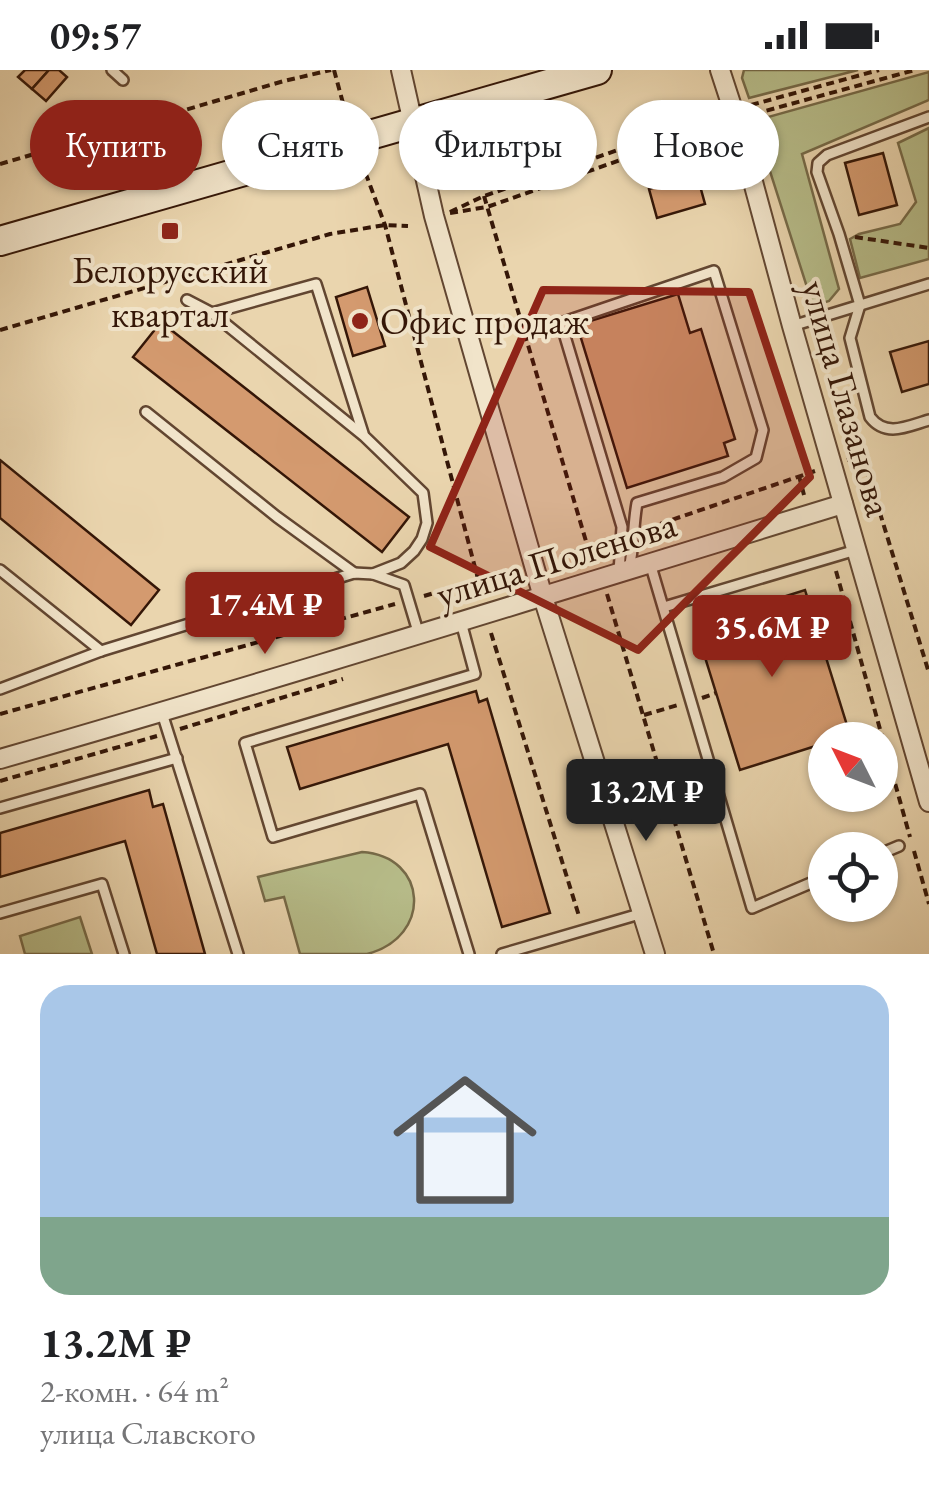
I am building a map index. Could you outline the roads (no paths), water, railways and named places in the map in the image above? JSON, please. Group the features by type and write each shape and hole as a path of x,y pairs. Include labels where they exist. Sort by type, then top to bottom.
{"street":[{"path":"401,70 407,100"},
{"path":"494,100 597,70"},
{"name":"улица Глазанова","path":"720,70 929,802"},
{"path":"0,242 399,128"},
{"path":"428,190 543,596 656,954"},
{"name":"улица Поленова","path":"0,759 843,504"}],"lane":[{"path":"112,70 123,80"},
{"path":"929,117 827,155 818,163 816,172 840,234 860,305 850,338 870,418 886,430 929,420"},
{"path":"714,270 763,430 756,458 723,477 637,503 633,550 616,572 622,526 561,323 714,270"},
{"path":"212,312 316,284 364,436"},
{"path":"792,326 929,284"},
{"path":"186,300 212,312 364,436 424,493 427,523 414,552 401,563 373,574"},
{"path":"146,412 354,573"},
{"path":"664,607 856,550"},
{"path":"650,563 752,908 808,884"},
{"path":"0,570 101,651"},
{"path":"0,690 101,651 354,573 373,574 404,586 419,635"},
{"path":"461,622 475,674 244,743 273,838 420,794 469,954"},
{"path":"162,713 238,954"},
{"path":"0,808 177,758"},
{"path":"0,914 102,884 124,954"},
{"path":"502,954 643,913"}],"place":[{"name":"Белорусский квартал","path":"170,231"},
{"name":"Офис продаж","path":"360,321"}]}
